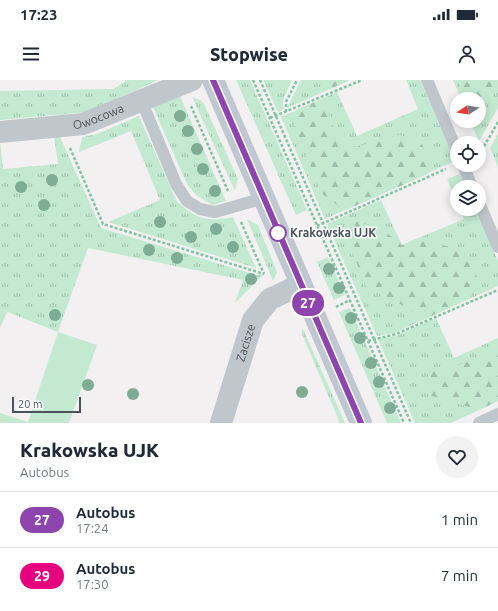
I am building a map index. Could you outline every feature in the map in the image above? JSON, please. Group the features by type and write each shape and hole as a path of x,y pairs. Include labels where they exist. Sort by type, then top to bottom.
{"street":[{"name":"Owocowa","path":"0,132 61,127 95,121 192,80"},
{"path":"213,80 300,285 361,423"},
{"name":"Zacisze","path":"220,423 253,320 270,300 300,285"}],"lane":[{"path":"427,80 451,136"},
{"path":"142,102 176,184 187,201 200,209 215,212 264,198"},
{"path":"485,216 498,247"},
{"path":"479,423 498,414"}],"path":[{"path":"253,80 404,423"},
{"path":"260,80 411,423"},
{"path":"286,112 286,102 297,80"},
{"path":"270,118 362,80"},
{"path":"190,103 231,198"},
{"path":"486,143 498,122"},
{"path":"61,127 103,224 264,274"},
{"path":"317,226 450,167"},
{"path":"239,216 267,281"},
{"path":"368,341 396,334 498,290"},
{"path":"335,307 350,300"}],"green space":[{"path":"125,80 158,80 89,112 0,120 0,91 113,89 125,82"},
{"path":"236,80 250,80 307,210 296,215"},
{"path":"263,80 292,80 283,100 283,110 278,112"},
{"path":"301,80 350,80 287,108"},
{"path":"316,80 350,80 328,90"},
{"path":"406,80 420,80 450,149 450,163 325,219 281,117 337,92 357,136 418,109"},
{"path":"453,80 498,80 498,108 482,136 477,136 473,128 486,128 486,92 458,92"},
{"path":"456,80 498,80 498,92 486,98 486,92 464,92"},
{"path":"180,96 226,201 213,205 197,196 187,184 153,107"},
{"path":"192,97 200,100 204,104 238,179 235,191"},
{"path":"324,98 337,140 356,147 398,135 417,139 429,153 428,174 348,209 340,207 321,193 294,123 296,110"},
{"path":"139,116 176,200 189,211 202,218 216,219 233,217 256,268 108,222 160,200 131,131 79,152 82,137 97,134"},
{"path":"498,134 498,167 490,148"},
{"path":"59,135 101,228 256,275 264,274 235,303 243,280 88,248 58,332 0,309 0,140 3,169 58,164 54,136"},
{"path":"460,174 463,180 450,180 450,186 447,179"},
{"path":"381,200 402,245 464,219 463,216 478,216 498,261 498,286 394,333 377,336 327,224"},
{"path":"247,219 258,225 277,272 273,281"},
{"path":"353,220 383,230 402,245 418,238 464,251 480,283 468,299 423,320 404,306 388,299 366,286 343,229"},
{"path":"328,257 345,295 334,300 317,262"},
{"path":"350,308 401,423 387,423 339,312"},
{"path":"0,309 7,312 0,328"},
{"path":"436,318 454,358 498,338 498,401 451,423 415,423 378,339 396,336"},
{"path":"303,329 345,423 340,423 301,332"},
{"path":"58,332 97,345 69,423 0,423 0,413 28,422"},
{"path":"498,352 498,401 479,410 429,395 431,372"}],"bus line":[{"name":"27","path":"213,80 300,285 361,423"}],"place":[{"name":"Krakowska UJK","path":"278,233"}]}
